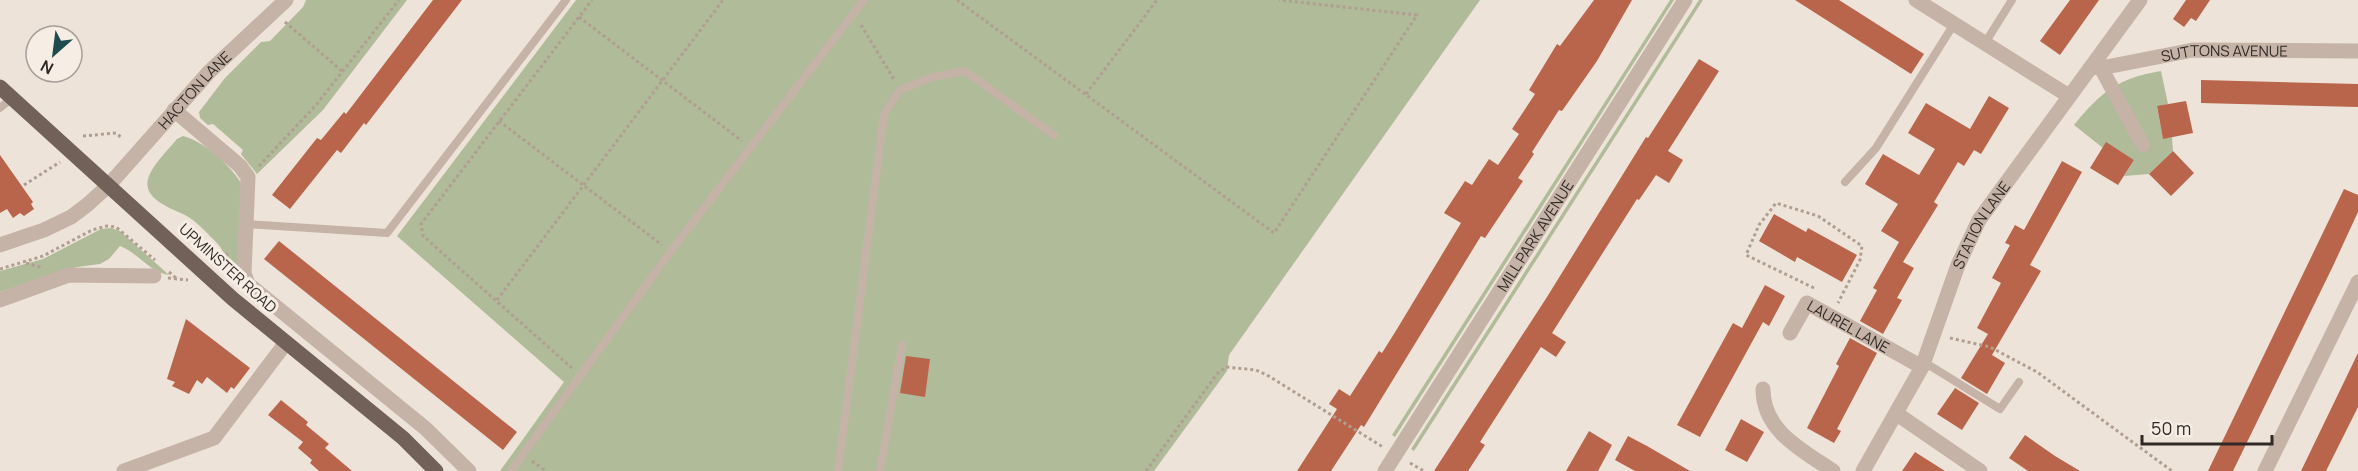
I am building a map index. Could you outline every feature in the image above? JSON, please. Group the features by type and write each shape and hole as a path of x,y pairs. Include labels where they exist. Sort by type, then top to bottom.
{"main road":[{"name":"UPMINSTER ROAD","path":"0,87 285,344 403,438 436,471"}],"street":[{"name":"HACTON LANE","path":"0,245 71,218 108,186 209,72 286,0"},
{"name":"MILL PARK AVENUE","path":"1385,471 1685,0"},
{"path":"1916,0 2069,96"},
{"name":"STATION LANE","path":"1863,471 1923,364 1958,265 1979,220 2069,96 2096,68 2140,0"},
{"name":"SUTTONS AVENUE","path":"2096,68 2193,50 2358,51"},
{"path":"2096,68 2143,145"},
{"path":"174,110 240,166 248,177 244,273 253,289 425,428 469,471"},
{"path":"0,300 69,275 154,276"},
{"path":"2265,471 2358,282"},
{"name":"LAUREL LANE","path":"1790,333 1807,303 1923,364"},
{"path":"124,471 214,438 285,344"},
{"path":"1763,389 1763,404 1777,429 1790,442 1833,471"},
{"path":"1897,414 1980,471"}],"lane":[{"path":"246,225 387,233 566,0"},
{"path":"511,471 671,251 864,0"},
{"path":"1985,43 2012,0"},
{"path":"1845,182 1876,148 1954,24"},
{"path":"838,471 884,114 900,90 933,77 965,71 1054,135"},
{"path":"0,108 12,98"},
{"path":"880,471 902,345"},
{"path":"1923,364 2000,409 2019,382"}],"path":[{"path":"248,177 310,112 399,0"},
{"path":"580,375 423,236 421,224 592,0"},
{"path":"497,300 723,0"},
{"path":"957,0 1274,233 1417,15 1279,0"},
{"path":"1086,94 1157,0"},
{"path":"274,13 343,72"},
{"path":"854,14 900,90"},
{"path":"579,17 750,147"},
{"path":"499,121 671,251"},
{"path":"83,135 116,134 122,138"},
{"path":"24,185 60,162"},
{"path":"1821,292 1746,255 1759,225 1776,203 1794,207 1823,219 1862,246 1860,260 1837,304"},
{"path":"1823,219 1825,215"},
{"path":"0,269 43,256 93,230 107,226 122,231 177,279"},
{"path":"1829,298 1844,309"},
{"path":"1933,336 1978,342 2008,355 2037,372 2172,471"},
{"path":"1146,471 1217,374 1226,368 1256,370 1267,375 1395,454"},
{"path":"524,454 546,471"}],"green space":[{"path":"306,0 407,0 323,110 257,174 241,154 243,150 213,124 208,125 200,118 199,112 225,78 261,42 270,41 303,7"},
{"path":"576,0 1480,0 1229,355 1227,371 1154,471 500,471 564,382 397,236"},
{"path":"1670,0 1674,0 1395,437 1392,435"},
{"path":"1699,0 1703,0 1414,451 1411,449"},
{"path":"2161,71 2168,104 2157,107 2163,138 2172,137 2173,151 2149,174 2124,176 2134,160 2106,143 2103,148 2074,125 2102,95 2112,88 2133,78"},
{"path":"183,136 199,143 216,155 241,183 245,289 213,239 185,215 158,201 149,190 147,184 149,176 155,166 177,139"},
{"path":"111,228 120,231 169,275 156,271 120,246 109,259 100,264 77,267 0,292 0,271 43,259 101,229"}],"building":[{"path":"433,0 462,0 366,125 364,123 341,153 337,150 290,209 272,195 317,138 321,140 344,112 346,114"},
{"path":"1594,0 1632,0 1597,61 1562,111 1559,110 1532,152 1534,154 1518,178 1523,181 1485,238 1481,236 1364,427 1361,425 1331,471 1297,471 1337,409 1329,404 1339,389 1350,396 1379,351 1382,353 1461,223 1444,213 1465,181 1472,185 1489,159 1498,165 1519,134 1512,129 1535,94 1529,90 1557,44 1560,46"},
{"path":"1795,0 1839,0 1924,54 1911,74"},
{"path":"2070,0 2099,0 2060,55 2040,41"},
{"path":"2186,0 2210,0 2196,21 2191,18 2184,27 2173,19"},
{"path":"1699,59 1719,71 1668,151 1683,160 1669,183 1656,175 1639,200 1637,199 1552,333 1566,342 1556,357 1541,347 1480,442 1485,445 1468,471 1434,471 1547,297 1646,137 1648,138"},
{"path":"2201,80 2358,84 2358,107 2201,103"},
{"path":"1989,96 2009,108 1981,154 1974,150 1964,166 1958,162 1934,202 1938,205 1903,262 1914,268 1897,298 1902,300 1883,334 1860,321 1877,290 1873,288 1899,242 1881,231 1898,204 1865,184 1883,154 1919,175 1935,149 1908,133 1926,103 1970,129"},
{"path":"2186,101 2193,133 2163,139 2157,106"},
{"path":"2106,142 2134,160 2118,185 2090,168"},
{"path":"2173,151 2194,173 2171,196 2149,174"},
{"path":"0,155 33,202 31,204 34,209 24,216 20,213 13,218 7,209 0,213"},
{"path":"2062,161 2082,172 2030,265 2041,271 1992,355 2005,363 1987,394 1961,378 1988,334 1977,328 2001,283 1992,278 2010,245 2005,243 2015,225 2024,230"},
{"path":"2344,189 2358,195 2358,212 2333,266 2233,471 2208,471"},
{"path":"1774,214 1806,232 1808,228 1857,255 1842,282 1797,257 1795,262 1759,241"},
{"path":"279,241 517,432 503,450 264,259"},
{"path":"1765,285 1785,296 1769,326 1763,322 1700,437 1677,425 1733,323 1742,328"},
{"path":"186,319 250,368 234,389 231,387 227,393 207,377 202,384 197,380 189,394 172,386 175,382 167,379"},
{"path":"1850,338 1877,353 1837,429 1841,431 1834,443 1807,428 1839,366 1836,364"},
{"path":"2358,353 2358,407 2326,471 2301,471"},
{"path":"906,356 930,359 925,397 900,393"},
{"path":"1955,388 1979,403 1962,430 1937,414"},
{"path":"281,400 308,422 306,425 329,444 325,448 352,471 319,471 310,463 312,460 298,448 303,442 268,415"},
{"path":"1741,419 1764,432 1747,462 1725,450"},
{"path":"1589,431 1612,445 1598,471 1566,471"},
{"path":"2025,435 2080,471 2028,471 2009,458"},
{"path":"1628,436 1690,471 1635,471 1615,460"},
{"path":"1915,452 1945,471 1902,471"}]}
